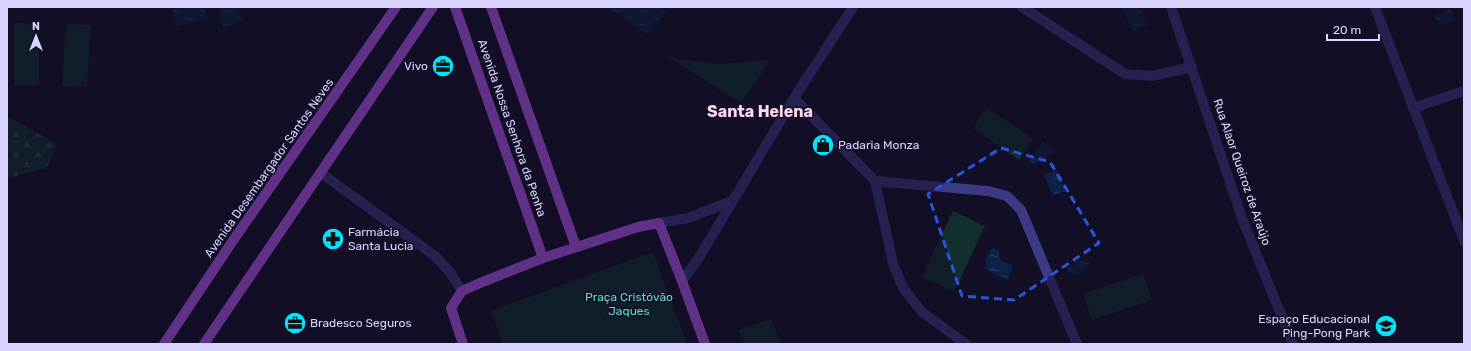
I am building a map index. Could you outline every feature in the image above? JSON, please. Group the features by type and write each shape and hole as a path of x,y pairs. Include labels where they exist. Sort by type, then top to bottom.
{"main road":[{"name":"Avenida Desembargador Santos Neves","path":"164,344 232,242 396,7"},
{"path":"204,344 432,7"},
{"name":"Avenida Nossa Senhora da Penha","path":"455,7 543,258"},
{"name":"Avenida Nossa Senhora da Penha","path":"491,7 576,247"},
{"path":"463,344 452,308 462,291 543,258 638,227 659,223 682,280 705,344"}],"street":[{"path":"682,280 700,256 794,98 853,7"},
{"path":"1022,7 1125,74 1152,76 1192,67"},
{"name":"Rua Alaor Queiroz de Araújo","path":"1171,7 1243,221 1293,344"},
{"path":"1375,7 1464,241"},
{"path":"1413,108 1464,91"},
{"path":"794,98 875,180 893,263 903,288 922,312 966,344"},
{"path":"320,173 435,256 449,271 462,291"},
{"path":"875,180 988,191 1007,196 1020,210 1077,342"},
{"path":"659,223 688,218 732,201"}],"highlighted area":[{"path":"1001,148 1050,162 1099,243 1014,300 962,296 928,194"}],"green space":[{"path":"14,23 39,24 39,85 14,86"},
{"path":"66,24 91,25 87,87 62,86"},
{"path":"668,57 716,64 770,60 741,103"},
{"path":"987,108 1033,138 1019,160 973,128"},
{"path":"7,116 57,144 47,168 7,178"},
{"path":"953,211 985,226 954,292 922,277"},
{"name":"Praça Cristóvão Jaques","path":"653,252 687,344 503,344 491,311"},
{"path":"1143,274 1152,300 1092,320 1083,294"},
{"path":"771,319 781,344 745,344 739,330"}],"water":[{"path":"172,7 205,7 208,18 177,26"},
{"path":"217,7 238,7 242,21 223,28"},
{"path":"608,7 660,7 666,11 648,35"},
{"path":"1123,7 1141,7 1148,25 1132,31"},
{"path":"1451,9 1455,20 1439,26 1435,15"},
{"path":"1042,142 1057,152 1033,164 1029,161"},
{"path":"1056,170 1065,191 1053,196 1044,175"},
{"path":"992,248 999,250 1002,261 1013,266 1007,280 988,271 985,261"},
{"path":"1087,258 1091,268 1071,277 1066,266"}],"place":[{"name":"Vivo","path":"443,66"},
{"name":"Padaria Monza","path":"823,145"},
{"name":"Farmácia Santa Lucia","path":"333,239"},
{"name":"Bradesco Seguros","path":"295,323"},
{"name":"Espaço Educacional Ping-Pong Park","path":"1386,326"}],"district":[{"name":"Santa Helena","path":"760,111"}]}
